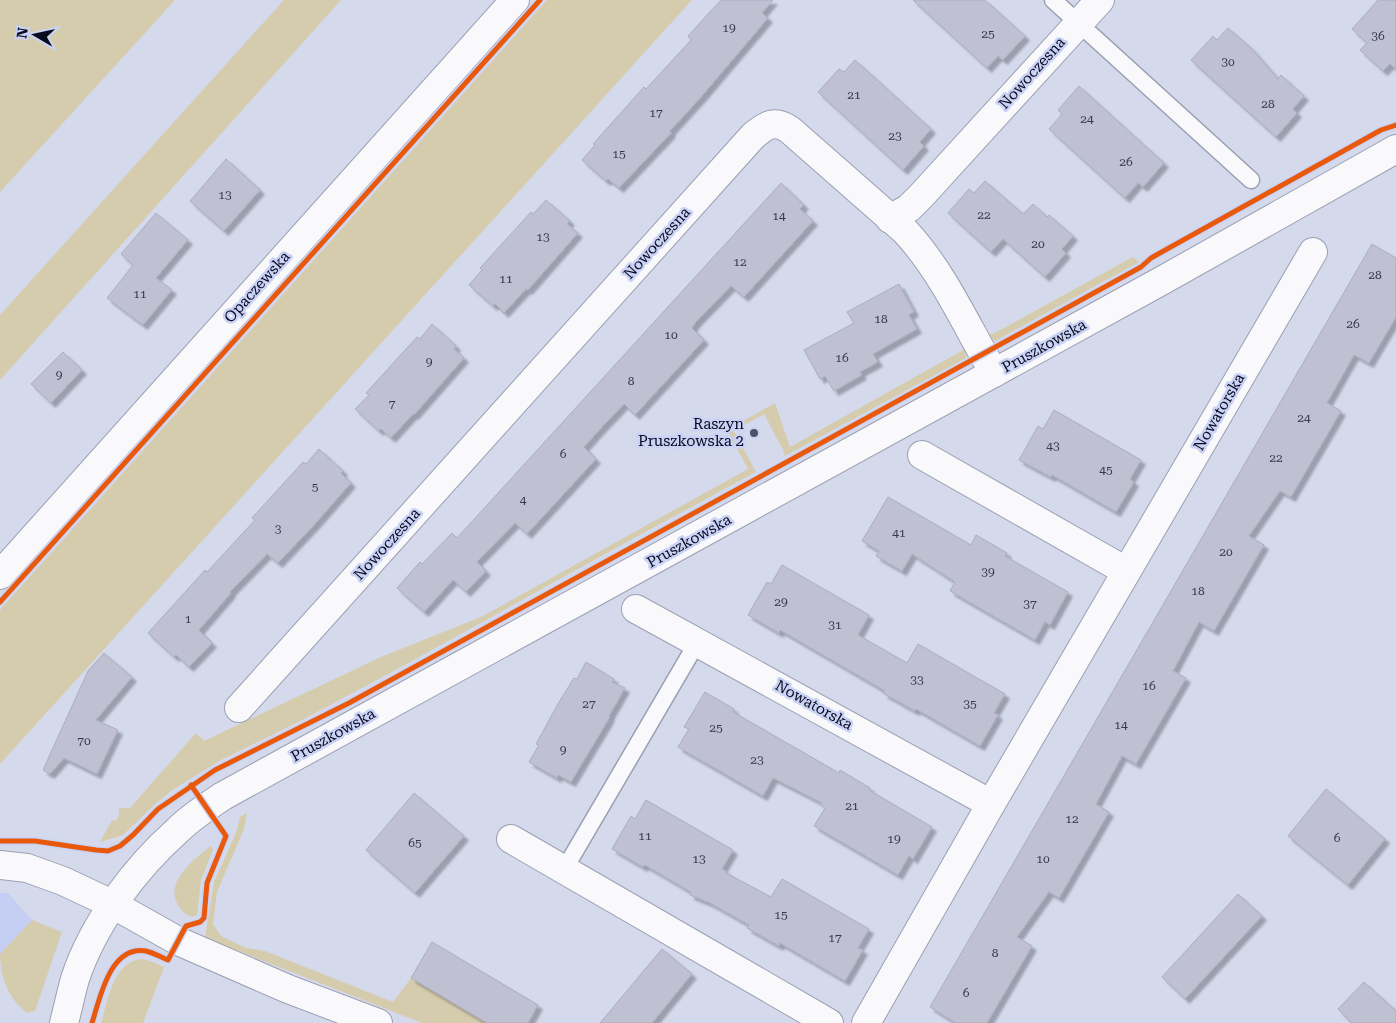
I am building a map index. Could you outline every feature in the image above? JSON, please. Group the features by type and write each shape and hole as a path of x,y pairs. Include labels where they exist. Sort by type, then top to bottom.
{"street":[{"name":"Opaczewska","path":"0,575 515,0"},
{"name":"Nowoczesna","path":"240,708 753,136 773,123 783,124 890,219 909,208 922,195 1100,0"},
{"name":"Pruszkowska","path":"64,1023 76,978 84,957 93,939 129,882 154,852 179,828 223,796 994,373 1396,149"},
{"path":"890,219 904,231 930,260 994,373"},
{"name":"Nowatorska","path":"866,1023 1126,571 1313,252"},
{"path":"922,455 1126,571"},
{"name":"Nowatorska","path":"636,609 698,641 991,804"},
{"path":"511,839 829,1023"},
{"path":"0,865 27,868 63,880 114,905 178,941 288,989 378,1023"}],"lane":[{"path":"1053,0 1252,180"},
{"path":"564,870 698,641"}],"shaded area":[{"path":"0,0 175,0 0,192"},
{"path":"284,0 341,0 0,380 0,315"},
{"path":"547,0 692,0 0,764 0,610"},
{"path":"1133,257 1139,262 995,341 987,335 987,333 993,334"},
{"path":"965,349 966,358 785,456 764,414 734,431 756,472 403,666 304,719 221,760 174,789 155,804 123,835 100,842 112,820 116,821 119,808 130,808 196,733 204,741 381,657 481,617 748,469 727,430 775,403 790,447"},
{"path":"247,813 244,829 217,892 213,924 221,936 246,948 265,951 393,1002 411,978 487,1023 422,1023 205,938 214,882 236,833 240,817"},
{"path":"211,846 213,850 201,880 197,915 193,917 184,912 178,905 175,888 189,864"},
{"path":"0,893 8,893 32,920 0,954"},
{"path":"32,920 62,932 35,1011 27,1013 15,1001 7,987 0,963 0,954"},
{"path":"142,959 164,967 143,1023 101,1023 109,994 118,974 132,961"}],"building":[{"path":"721,0 773,0 762,13 768,18 670,131 671,133 619,188 608,179 606,181 582,160 595,145 593,144 644,87 646,89 691,40 688,36"},
{"path":"913,0 985,0 1025,36 1003,60 998,56 987,68"},
{"path":"1378,0 1396,0 1396,69 1390,64 1383,71 1360,50 1367,43 1352,29"},
{"path":"1228,28 1251,48 1278,79 1281,75 1304,96 1293,109 1297,113 1276,137 1191,60 1213,36 1217,40"},
{"path":"855,60 931,129 920,142 924,146 903,170 818,92 839,69 844,72"},
{"path":"1079,86 1164,163 1143,187 1138,183 1125,198 1049,129 1062,114 1058,110"},
{"path":"226,159 260,190 224,231 190,201"},
{"path":"985,181 1023,214 1033,204 1073,236 1062,249 1066,253 1045,277 1003,239 991,252 948,213 969,189 974,193"},
{"path":"781,183 804,205 800,209 813,221 744,297 731,286 695,323 692,328 704,340 635,415 624,404 602,427 584,447 596,459 527,534 515,523 477,562 486,571 466,592 453,580 424,612 397,588 420,562 422,564 452,533 457,538"},
{"path":"546,200 570,221 567,224 578,233 528,290 526,289 504,313 469,285 482,270 480,268 531,212 533,214"},
{"path":"156,213 188,240 156,278 172,290 143,325 107,298 133,265 121,254"},
{"path":"1372,244 1396,258 1396,317 1369,363 1354,355 1327,403 1341,411 1291,497 1280,491 1249,536 1264,545 1214,631 1199,622 1173,671 1186,678 1136,764 1122,756 1096,804 1109,812 1059,898 1049,892 1017,937 1032,946 987,1023 956,1023 930,1007"},
{"path":"899,284 914,312 909,315 917,329 873,354 878,362 860,372 862,375 834,391 825,376 820,379 804,350 854,323 847,312"},
{"path":"432,324 456,346 454,349 464,358 391,438 381,429 379,431 355,409 369,395 366,393 417,337 420,339"},
{"path":"63,352 82,370 51,403 31,384"},
{"path":"1054,410 1141,460 1130,479 1134,482 1116,512 1052,475 1051,477 1019,460 1038,426 1043,429"},
{"path":"319,449 343,471 341,473 351,483 278,563 267,554 230,592 199,630 212,643 189,667 176,655 174,657 148,633 205,570 207,572 255,520 252,518 303,462 306,464"},
{"path":"888,497 971,545 976,535 1007,553 1005,556 1068,592 1050,625 1045,622 1035,640 950,591 955,582 912,554 902,571 876,556 879,551 862,541"},
{"path":"782,565 869,615 858,635 907,663 918,644 1005,694 994,713 998,715 980,746 916,709 915,711 883,693 885,691 780,630 779,633 748,615 767,582 771,584"},
{"path":"104,653 132,677 96,720 118,730 97,774 64,758 50,774 43,770 88,671"},
{"path":"586,662 614,679 612,682 625,688 571,782 558,775 557,778 529,762 539,745 536,744 559,702 574,678 577,679"},
{"path":"705,692 734,709 733,712 839,773 840,770 870,788 869,790 932,827 913,859 909,856 898,875 814,826 825,808 821,805 822,803 773,778 763,796 678,747 689,729 684,727"},
{"path":"1326,789 1385,839 1348,885 1288,836"},
{"path":"414,793 464,836 415,893 366,850"},
{"path":"646,800 733,850 722,869 726,873 771,897 782,879 869,929 858,948 863,950 845,981 780,943 779,946 747,928 749,925 710,903 690,895 691,892 645,865 643,867 612,849 631,816 635,819"},
{"path":"1238,894 1262,916 1185,999 1162,977"},
{"path":"432,942 538,1005 528,1023 487,1023 411,978"},
{"path":"662,949 692,974 652,1023 600,1023"},
{"path":"1364,982 1396,1011 1396,1023 1352,1023 1338,1009"}],"cycle path":[{"path":"0,602 540,0"},
{"path":"0,841 35,841 108,851 120,846 158,809 215,770 349,703 1141,267 1151,258 1381,130 1396,125"},
{"path":"92,1023 108,975 124,956 134,951 146,951 168,960 186,926 200,922 204,918 207,883 226,836 191,785"}],"place":[{"name":"Raszyn Pruszkowska 2","path":"754,433"}]}
